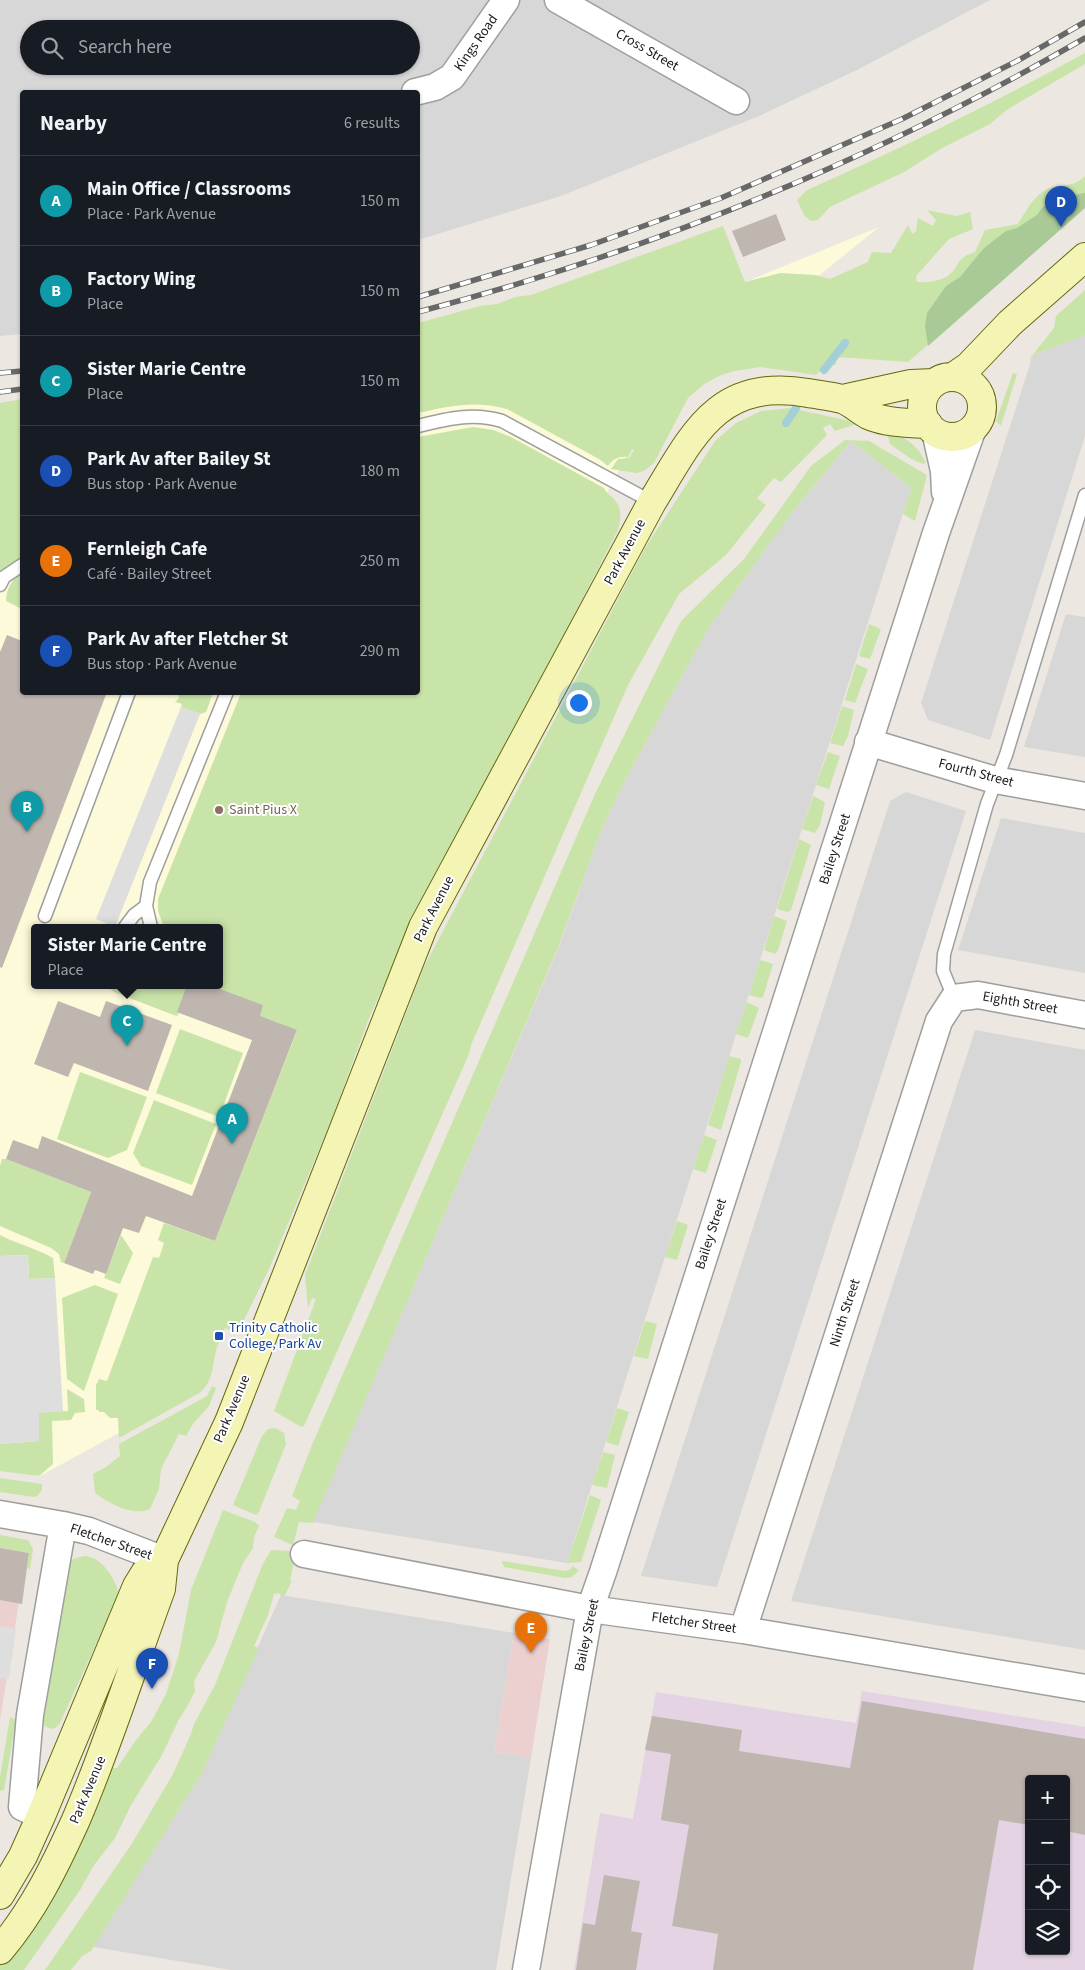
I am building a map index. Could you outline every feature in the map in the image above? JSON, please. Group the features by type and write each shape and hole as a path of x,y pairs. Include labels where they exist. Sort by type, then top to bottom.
{"main road":[{"path":"943,380 962,379 978,391 982,411 979,420 966,433 950,437 931,427 922,410 925,395 943,380 969,366 1010,324 1085,257"},
{"path":"978,391 990,357 1010,324"},
{"name":"Park Avenue","path":"843,400 911,384 943,380"},
{"name":"Park Avenue","path":"0,1950 17,1930 36,1900 50,1874 90,1785 161,1589 164,1560 229,1422 422,927 652,502 693,436 718,411 732,401 750,393 778,389 843,400 880,419 931,427"},
{"path":"0,1895 23,1856 41,1816 144,1573 164,1560"}],"street":[{"name":"Kings Road","path":"420,91 435,87 452,77 506,0"},
{"name":"Cross Street","path":"558,0 736,101"},
{"name":"Bailey Street","path":"931,427 944,471 946,485 943,510"},
{"name":"Bailey Street","path":"526,1970 590,1608 604,1572 943,510 973,428"},
{"name":"Fourth Street","path":"868,742 995,780 1085,796"},
{"name":"Eighth Street","path":"954,998 978,995 1085,1015"},
{"name":"Ninth Street","path":"743,1630 939,1021 954,998"},
{"name":"Fletcher Street","path":"0,1514 89,1531 164,1560"},
{"path":"41,1816 22,1807 30,1715 63,1525"},
{"name":"Fletcher Street","path":"304,1554 590,1608 743,1630 1085,1688"}],"lane":[{"path":"420,426 468,416 490,417 502,421 652,502"},
{"path":"954,998 943,971 944,954 995,780 1006,756 1085,495"},
{"path":"0,585 4,577 20,565"},
{"path":"45,916 128,695"},
{"path":"150,924 146,906 150,882 226,695"},
{"path":"127,924 134,915 146,906"}],"shaded area":[{"path":"0,0 990,0 855,71 759,116 561,196 420,239 420,90 20,90 20,334 0,336"},
{"name":"Saint Pius X","path":"879,227 730,348 662,389 365,948 198,1390 40,1476 0,1470 0,491 20,488 20,695 420,695 420,398 682,308"},
{"path":"1085,335 1085,436 990,740 928,720 921,703 1033,355"},
{"path":"851,441 911,488 567,1563 313,1522 560,944 603,826 629,773 708,629 791,514"},
{"path":"1066,614 1085,617 1085,757 1024,747"},
{"path":"181,707 200,714 116,924 108,924 96,919"},
{"path":"906,792 966,811 717,1587 641,1576 890,801"},
{"path":"1001,818 1085,833 1085,973 958,950"},
{"path":"975,1030 1085,1050 1085,1650 791,1601"},
{"path":"28,1255 29,1279 55,1278 63,1411 39,1413 39,1441 0,1444 0,1256"},
{"path":"0,1548 27,1553 0,1720"},
{"path":"281,1595 514,1633 494,1752 531,1758 496,1970 231,1970 93,1947 202,1773"},
{"path":"0,1626 16,1629 9,1679 0,1678"},
{"path":"514,1633 550,1639 531,1758 494,1752"},
{"path":"862,1691 1085,1727 1085,1970 574,1970 600,1813 633,1819 656,1692 856,1723"}],"green space":[{"path":"1085,53 1085,64 1008,109 990,124 944,147 904,172 830,207 818,220 811,221 804,215 797,200 807,190 948,125"},
{"path":"1085,176 1085,208 908,362 838,357 836,365 827,364 816,375 761,367 734,371 719,376 703,385 688,398 654,463 644,471 636,473 611,469 618,459 629,458 634,450 632,449 628,457 616,458 608,466 599,459 507,409 473,404 420,413 420,322 480,306 497,304 515,297 531,295 723,226 745,282 780,273 815,275 830,279 868,262 872,252 891,253 908,225 912,234 916,231 918,218 933,226 936,220 927,210 957,216 970,212 973,229 949,239 916,276 917,282 934,281 949,275 961,259 975,252 985,230 1018,224 1032,202 1041,193 1053,187 1074,184"},
{"path":"1085,193 1085,208 928,346 925,326 927,313 946,286 960,277 984,248 1006,231 1017,228 1037,215 1042,208 1054,199"},
{"path":"1085,290 1085,335 1033,355 1029,364 1031,357 1054,328 1056,316"},
{"path":"1013,373 1017,374 1001,426 996,421"},
{"path":"20,399 20,560 0,574 0,403"},
{"path":"790,408 860,423 835,431 830,424 823,428 827,435 781,482 774,478 757,498 766,505 726,555 679,594 628,685 471,1045 469,1054 304,1426 301,1427 274,1411 316,1299 312,1298 308,1308 305,1275 424,967 645,548 715,441 736,423 761,411"},
{"path":"473,427 493,430 511,437 604,488 620,509 618,530 395,961 369,1018 331,1121 269,1269 238,1332 225,1328 217,1347 210,1377 201,1392 119,1438 118,1418 110,1418 104,1412 96,1410 96,1385 99,1379 107,1381 153,1257 159,1258 164,1243 158,1240 164,1223 215,1241 297,1031 265,1018 255,1041 179,1013 177,1016 171,1014 111,989 223,989 223,924 163,924 158,911 158,899 240,695 420,695 420,437"},
{"path":"886,430 910,442 919,451 926,463 923,464 911,459 890,444"},
{"path":"845,440 869,441 927,475 915,521 903,514 911,488 851,441 794,510 708,629 629,773 603,826 559,945 313,1523 299,1522 293,1545 274,1537 287,1508 296,1510 300,1501 292,1496 312,1445 595,794 681,621 744,559 811,466"},
{"path":"20,574 20,608 6,601 7,592 15,578"},
{"path":"869,624 881,629 870,659 859,656"},
{"path":"856,664 868,669 855,703 845,700"},
{"path":"178,695 212,695 206,712 200,714 181,707 182,704 175,702 179,698"},
{"path":"842,706 854,710 848,736 843,746 830,743"},
{"path":"828,752 840,756 829,789 816,785"},
{"path":"813,796 825,802 820,825 815,833 802,829"},
{"path":"799,839 811,845 791,910 788,912 777,909"},
{"path":"774,916 787,921 775,954 764,950"},
{"path":"760,960 773,964 763,997 760,998 749,995"},
{"path":"747,1002 759,1008 748,1038 736,1034"},
{"path":"180,1029 243,1053 219,1117 156,1093"},
{"path":"729,1056 741,1059 741,1062 721,1130 708,1125"},
{"path":"80,1072 147,1097 127,1150 108,1158 57,1139"},
{"path":"154,1100 216,1124 192,1185 141,1166 133,1153"},
{"path":"704,1135 717,1140 706,1173 693,1169"},
{"path":"2,1159 91,1192 64,1263 61,1262 59,1254 51,1248 0,1226 0,1166"},
{"path":"677,1221 688,1225 677,1260 665,1257"},
{"path":"0,1235 53,1258 55,1278 29,1279 28,1255 0,1256"},
{"path":"121,1235 133,1253 120,1284 104,1278"},
{"path":"95,1285 118,1294 84,1391 67,1379 62,1298"},
{"path":"645,1321 657,1324 648,1359 634,1356"},
{"path":"212,1386 216,1388 209,1406 193,1424 186,1436 179,1434 161,1469 159,1489 150,1509 136,1511 121,1508 95,1493 93,1474 120,1456 119,1444 207,1396"},
{"path":"67,1389 84,1399 85,1412 75,1413 71,1420 52,1421 53,1464 39,1476 0,1471 0,1444 38,1441 38,1414 40,1412 68,1411"},
{"path":"617,1408 629,1412 618,1446 606,1442"},
{"path":"275,1428 284,1433 286,1444 259,1512 256,1515 233,1505 262,1436 268,1429"},
{"path":"603,1452 615,1455 607,1488 592,1485"},
{"path":"0,1478 42,1484 42,1490 34,1497 0,1492"},
{"path":"590,1495 601,1500 581,1562 567,1563"},
{"path":"223,1510 255,1522 259,1526 254,1537 253,1548 243,1563 227,1602 216,1642 194,1681 195,1692 179,1719 162,1755 131,1805 115,1838 94,1865 80,1890 24,1970 0,1970 0,1965 9,1956 86,1833 111,1768 117,1768 151,1722 166,1694 179,1654 191,1590"},
{"path":"0,1535 28,1540 33,1549 30,1569 27,1568 29,1553 0,1548"},
{"path":"271,1550 289,1551 295,1556 290,1581 292,1581 284,1597 278,1593 274,1594 268,1615 254,1646 259,1648 202,1773 91,1951 82,1956 71,1970 45,1970 131,1845 173,1774 194,1724 215,1685 262,1566"},
{"path":"84,1556 96,1560 107,1569 115,1582 119,1594 60,1723 51,1729 45,1726 42,1720 68,1565 73,1559"},
{"path":"502,1561 565,1571 571,1569 572,1566 579,1570 572,1577 565,1578 504,1567"},
{"path":"10,1717 16,1720 4,1790 0,1791 0,1777"}],"building":[{"path":"776,214 786,240 743,257 732,231"},
{"path":"7,635 20,640 20,695 106,695 2,968 0,967 0,652"},
{"path":"186,989 220,989 263,1005 260,1016 297,1030 215,1241 146,1216 139,1233 123,1228 106,1274 95,1270 93,1274 64,1263 91,1192 6,1159 13,1140 38,1149 42,1136 192,1196 252,1040 177,1012"},
{"path":"58,1001 100,1017 106,1001 172,1025 148,1091 74,1063 68,1077 34,1064"},
{"path":"0,1548 29,1553 22,1604 0,1600"},
{"path":"862,1701 1085,1739 1085,1835 1070,1832 1070,1775 1025,1775 1025,1824 999,1820 973,1970 713,1970 718,1934 672,1926 689,1825 661,1820 671,1754 645,1750 652,1716 742,1730 739,1751 850,1768"},
{"path":"604,1875 640,1881 631,1931 642,1933 636,1970 576,1970 583,1923 595,1925"}],"waterway":[{"path":"824,370 845,343"},
{"path":"786,423 796,408"}],"railway":[{"path":"420,296 591,245 721,198 902,119 1017,61 1085,22"},
{"path":"420,311 505,288 591,260 760,198 844,162 925,123 1006,82 1085,38"},
{"path":"0,373 20,371"},
{"path":"0,392 20,389"}],"place":[{"name":"Park Av after Bailey St","path":"1061,227"},
{"name":"Saint Pius X","path":"219,810"},
{"name":"Factory Wing","path":"27,832"},
{"name":"Sister Marie Centre","path":"127,1046"},
{"name":"Main Office / Classrooms","path":"232,1144"},
{"name":"Trinity Catholic College, Park Av","path":"219,1336"},
{"name":"Fernleigh Cafe","path":"531,1653"},
{"name":"Park Av after Fletcher St","path":"152,1689"}]}
